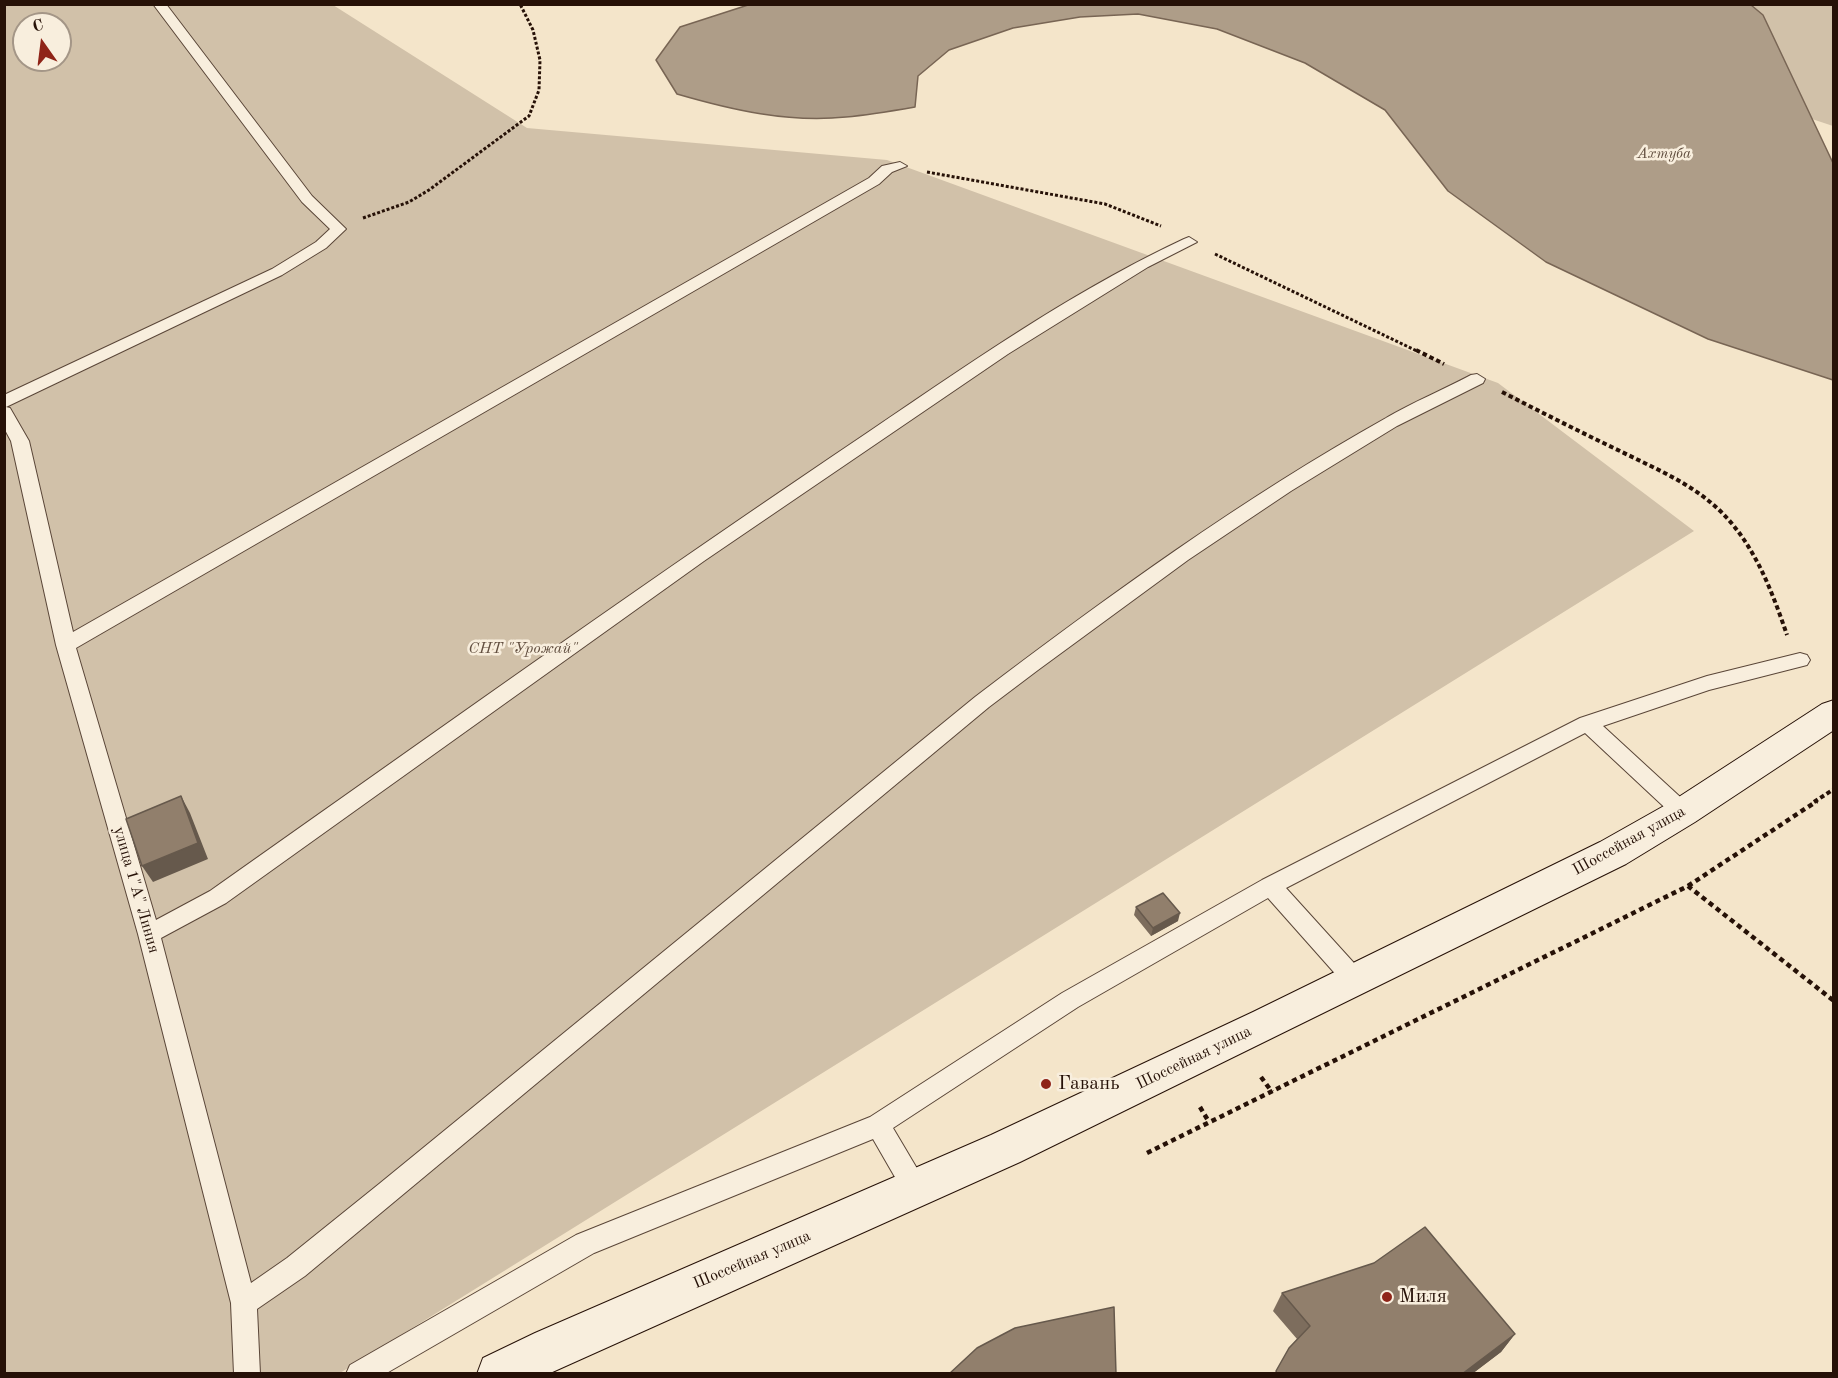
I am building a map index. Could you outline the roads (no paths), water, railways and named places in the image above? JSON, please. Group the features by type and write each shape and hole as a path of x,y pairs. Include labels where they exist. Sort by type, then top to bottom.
{"street":[{"name":"Шоссейная улица","path":"499,1374 580,1334 916,1190 1115,1098 1613,853 1683,812 1833,713"}],"lane":[{"path":"4,402 277,272 321,244 339,229 307,200 159,4"},
{"path":"66,645 854,193 888,169 900,166"},
{"path":"149,934 218,897 698,556 1002,350 1143,264 1190,242"},
{"path":"244,1303 296,1267 982,702 1075,631 1182,554 1286,485 1393,421 1477,379"},
{"name":"улица 1\"А\" Линия","path":"4,412 20,441 66,645 149,934 244,1303 247,1374"},
{"path":"359,1374 585,1244 878,1125 1070,1000 1270,886 1587,723 1707,682 1800,660"},
{"path":"1587,723 1683,812"},
{"path":"1270,886 1355,980"},
{"path":"878,1125 916,1190"}],"water":[{"name":"Ахтуба","path":"748,5 1751,5 1763,15 1833,163 1833,380 1708,339 1546,262 1448,191 1385,110 1305,63 1217,29 1138,14 1080,17 1013,28 949,50 918,76 915,107 863,115 824,118 782,117 739,110 677,94 656,60 680,27"}],"place":[{"name":"Гавань","path":"1046,1084"},
{"name":"Миля","path":"1387,1297"}],"park label":[{"name":"СНТ \"Урожай\"","path":"523,649"}]}
